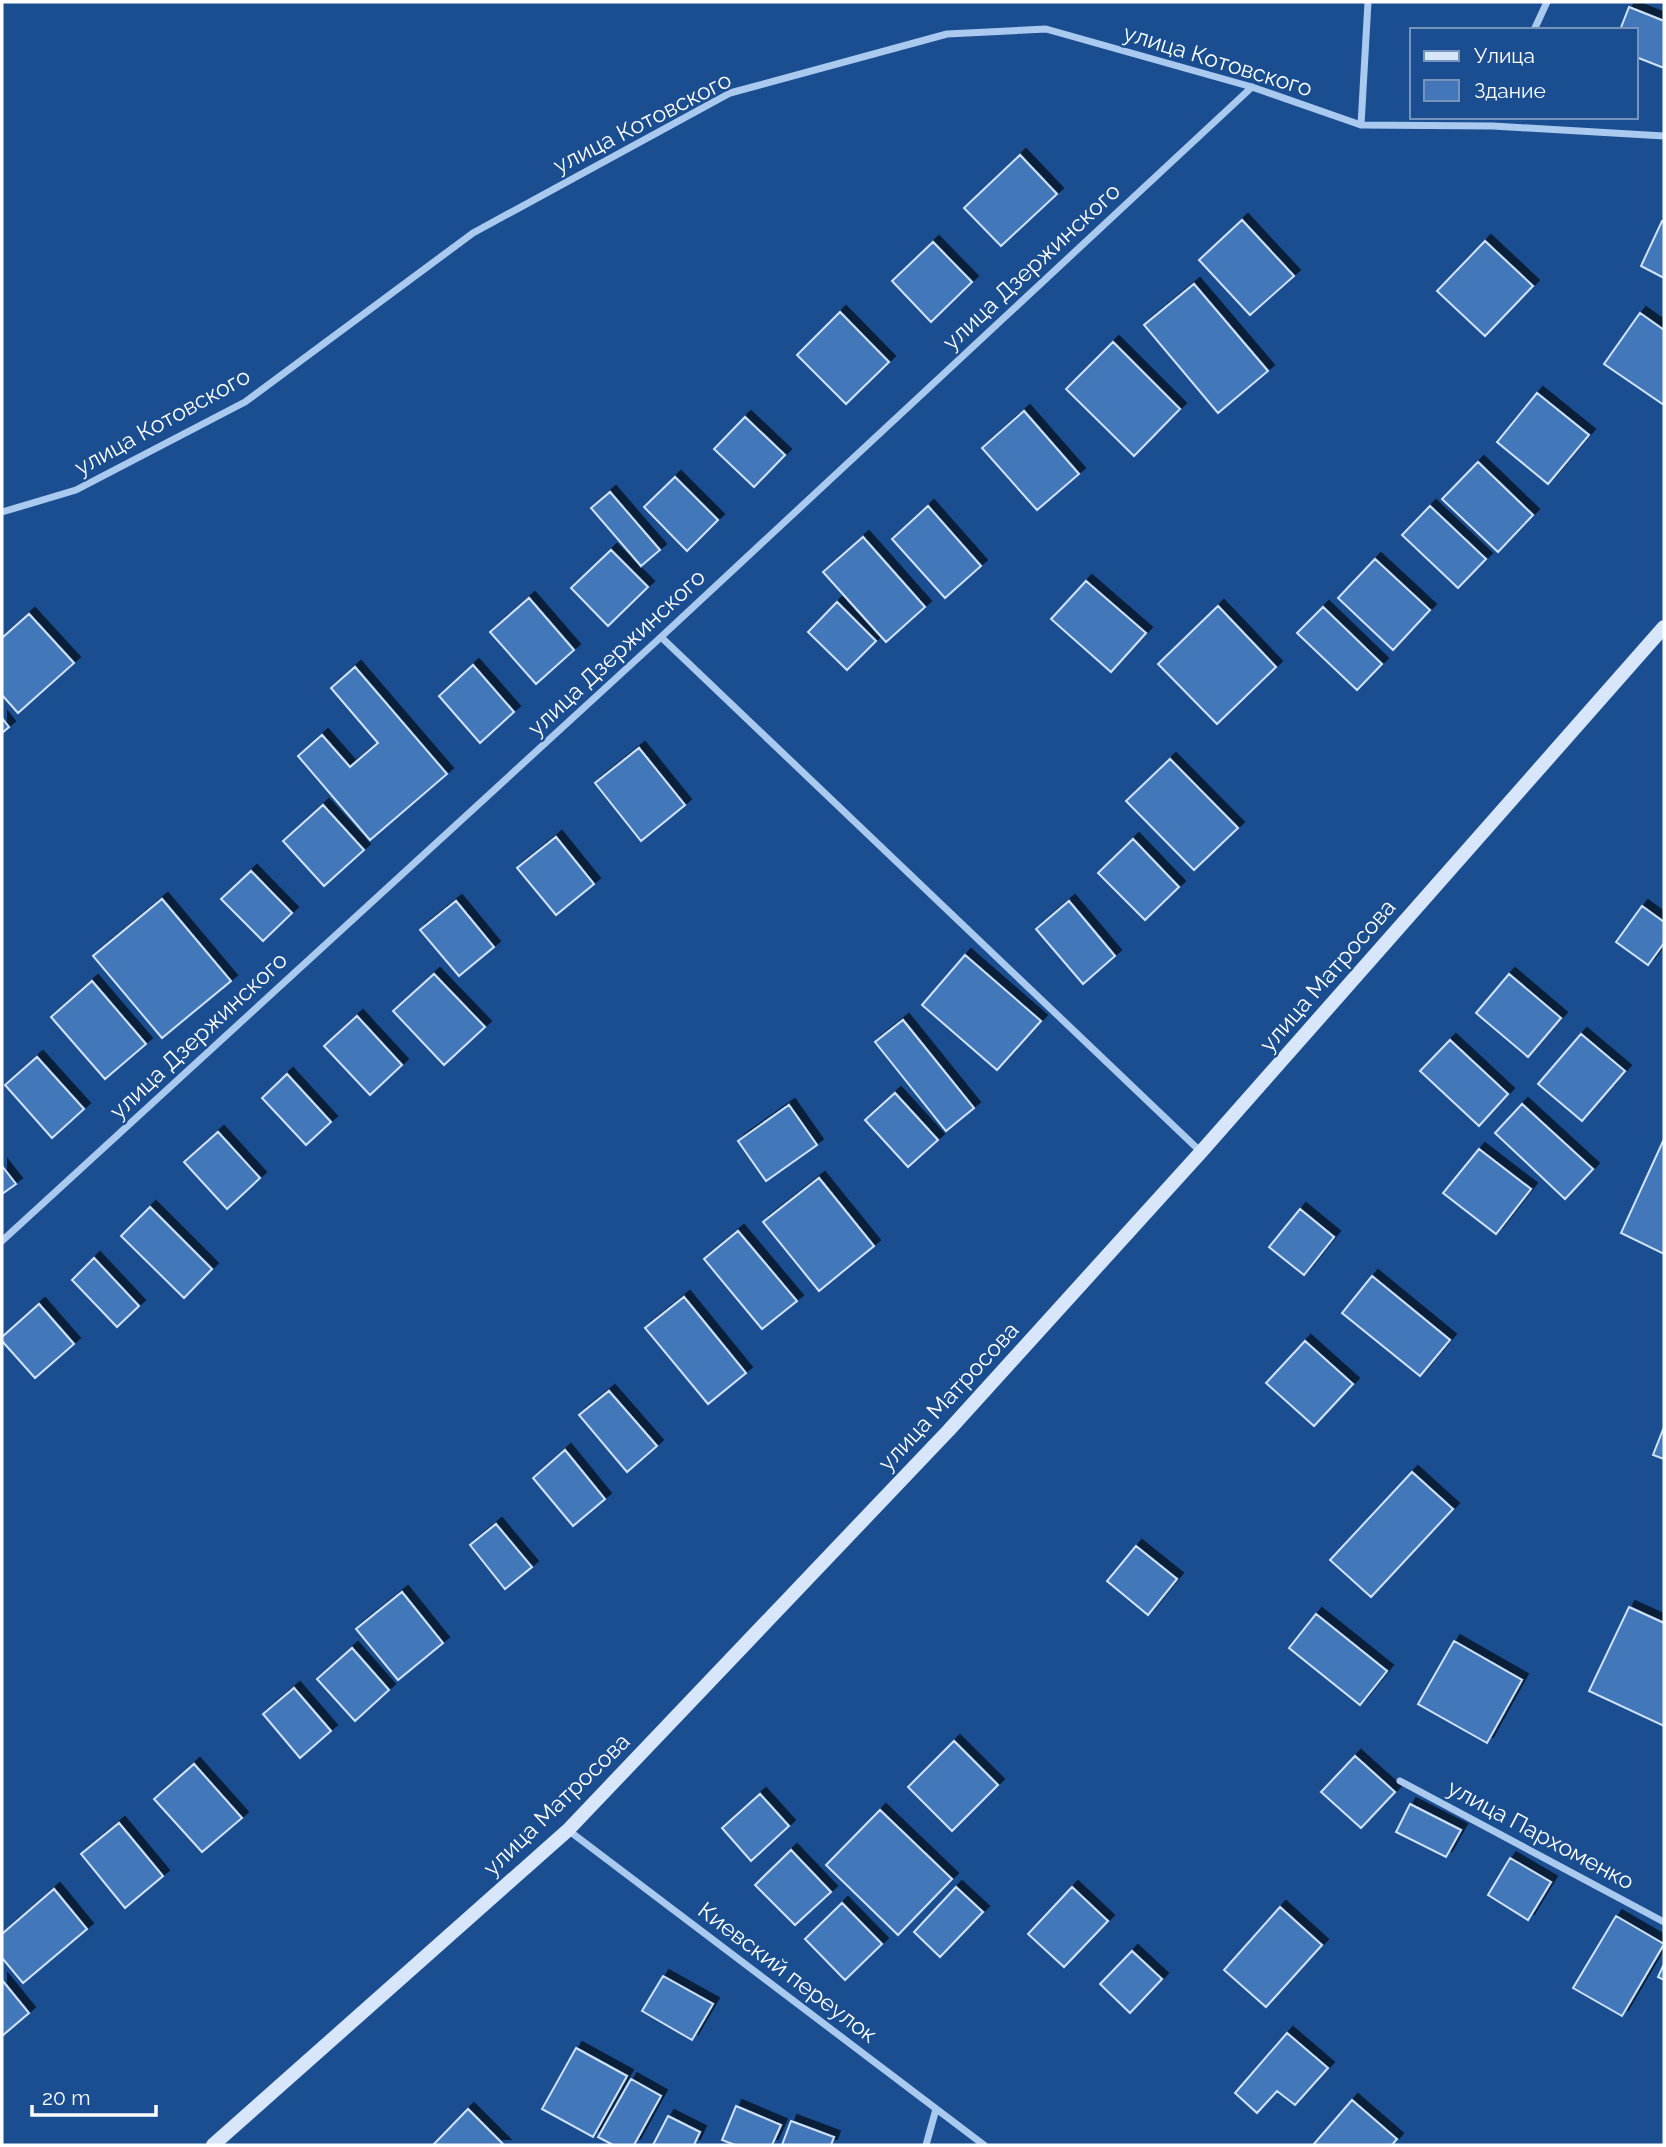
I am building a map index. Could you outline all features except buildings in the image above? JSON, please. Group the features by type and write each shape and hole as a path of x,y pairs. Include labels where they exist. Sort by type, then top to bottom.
{"main road":[{"name":"улица Матросова","path":"213,2145 568,1830 949,1430 1201,1152 1664,627"}],"street":[{"path":"1361,125 1368,2"},
{"path":"1535,28 1547,2"},
{"name":"улица Котовского","path":"2,512 76,490 245,402 472,233 730,93 947,34 1046,29 1252,87 1361,125 1493,126 1664,136"},
{"name":"улица Дзержинского","path":"2,1241 661,637 1252,87"},
{"path":"1493,126 1495,119"},
{"path":"661,637 1201,1152"},
{"name":"улица Пархоменко","path":"1400,1781 1664,1922"},
{"name":"Киевский переулок","path":"568,1830 984,2145"},
{"path":"926,2145 936,2109"}]}
